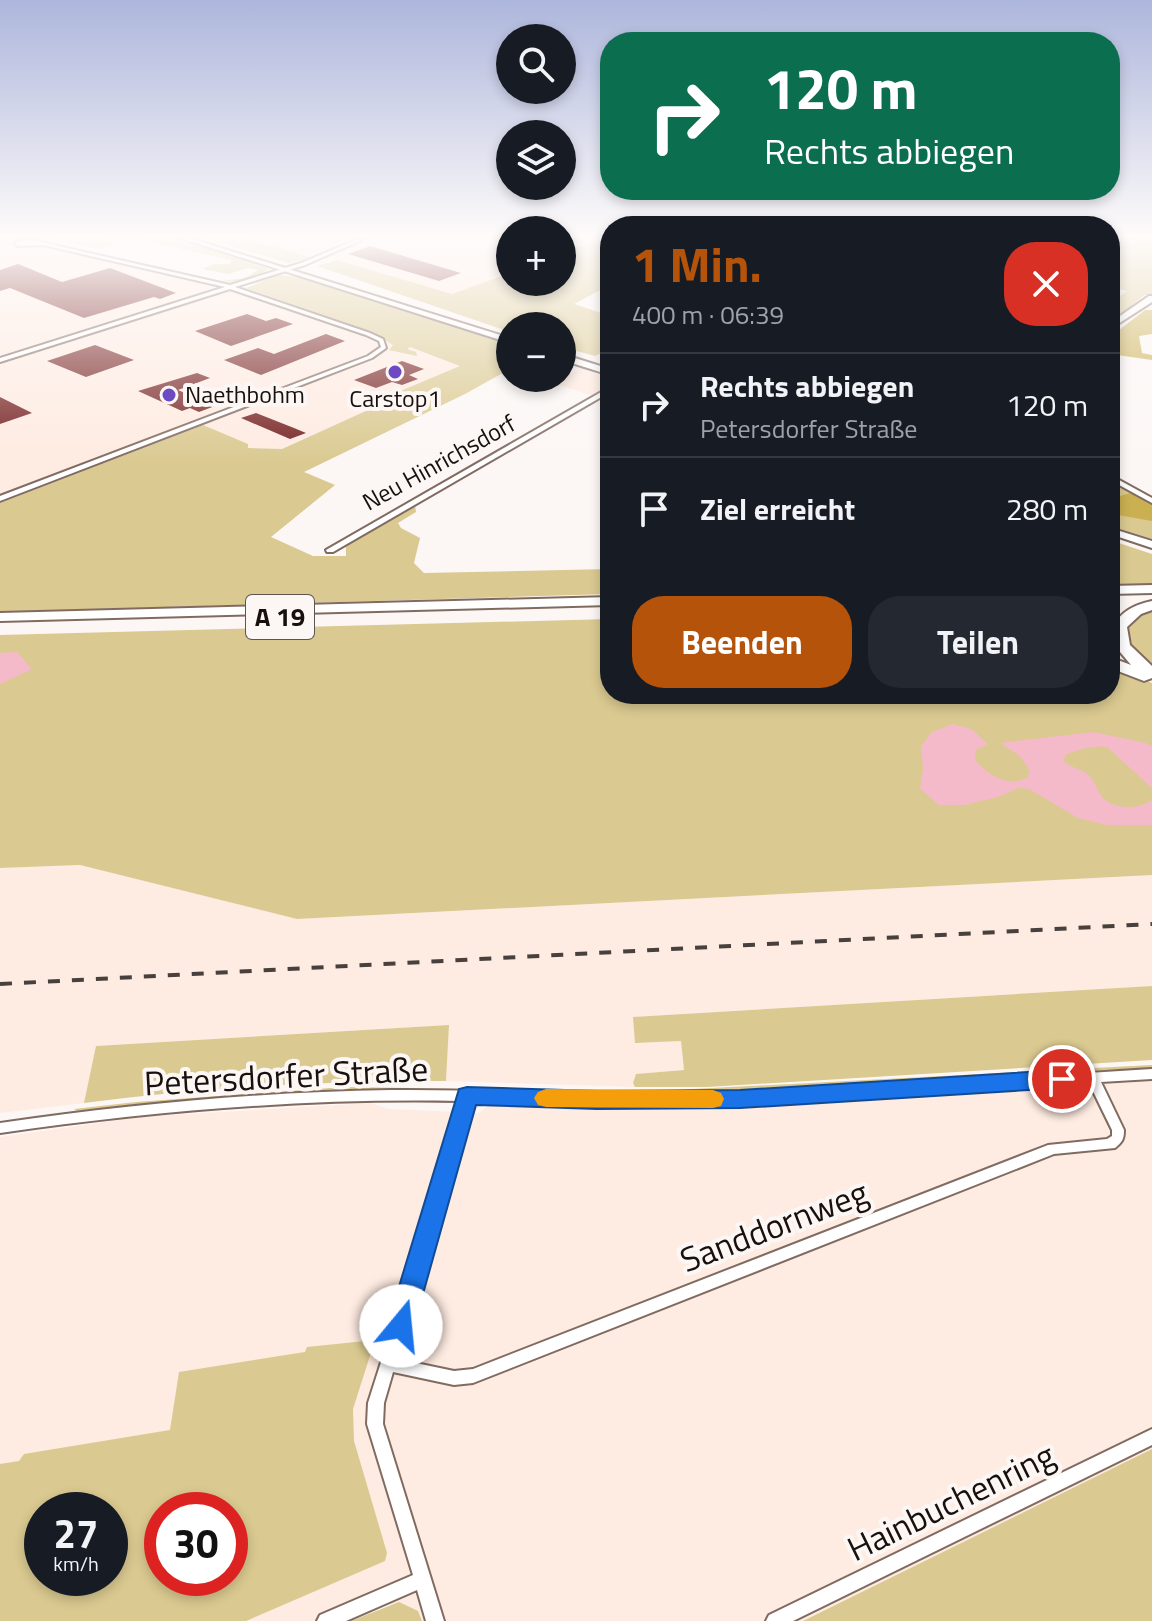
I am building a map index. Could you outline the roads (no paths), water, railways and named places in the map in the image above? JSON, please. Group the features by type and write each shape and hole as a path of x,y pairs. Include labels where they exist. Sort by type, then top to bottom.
{"highway":[{"path":"1120,590 1152,589"},
{"path":"1120,600 1152,599"},
{"name":"A 19","path":"0,617 600,601"},
{"path":"1120,624 1130,614 1152,605"},
{"name":"A 19","path":"0,627 600,610"},
{"path":"1120,639 1126,653 1152,673"},
{"path":"1120,666 1152,680"}],"main road":[{"path":"424,313 496,335"},
{"path":"432,313 496,334"},
{"path":"576,357 600,363"},
{"path":"576,359 600,368"},
{"path":"1120,534 1152,545"},
{"path":"1120,541 1152,552"}],"street":[{"path":"0,360 148,313"},
{"path":"0,499 381,351 384,344 368,334 307,313"},
{"name":"Neu Hinrichsdorf","path":"330,550 600,395"},
{"path":"1120,483 1152,501"},
{"name":"Petersdorfer Straße","path":"0,1128 213,1104 341,1097 740,1099 1152,1074"},
{"name":"Sanddornweg","path":"388,1364 454,1378 473,1376 1053,1149 1110,1144 1118,1138 1118,1130 1092,1077"},
{"path":"435,1621 420,1580 375,1424 376,1403 467,1096"},
{"name":"Hainbuchenring","path":"775,1621 1152,1437"},
{"path":"326,1621 420,1580"}],"railway":[{"path":"0,984 1152,924"}],"place":[{"name":"Carstop1","path":"395,372"},
{"name":"Naethbohm","path":"169,395"}]}
